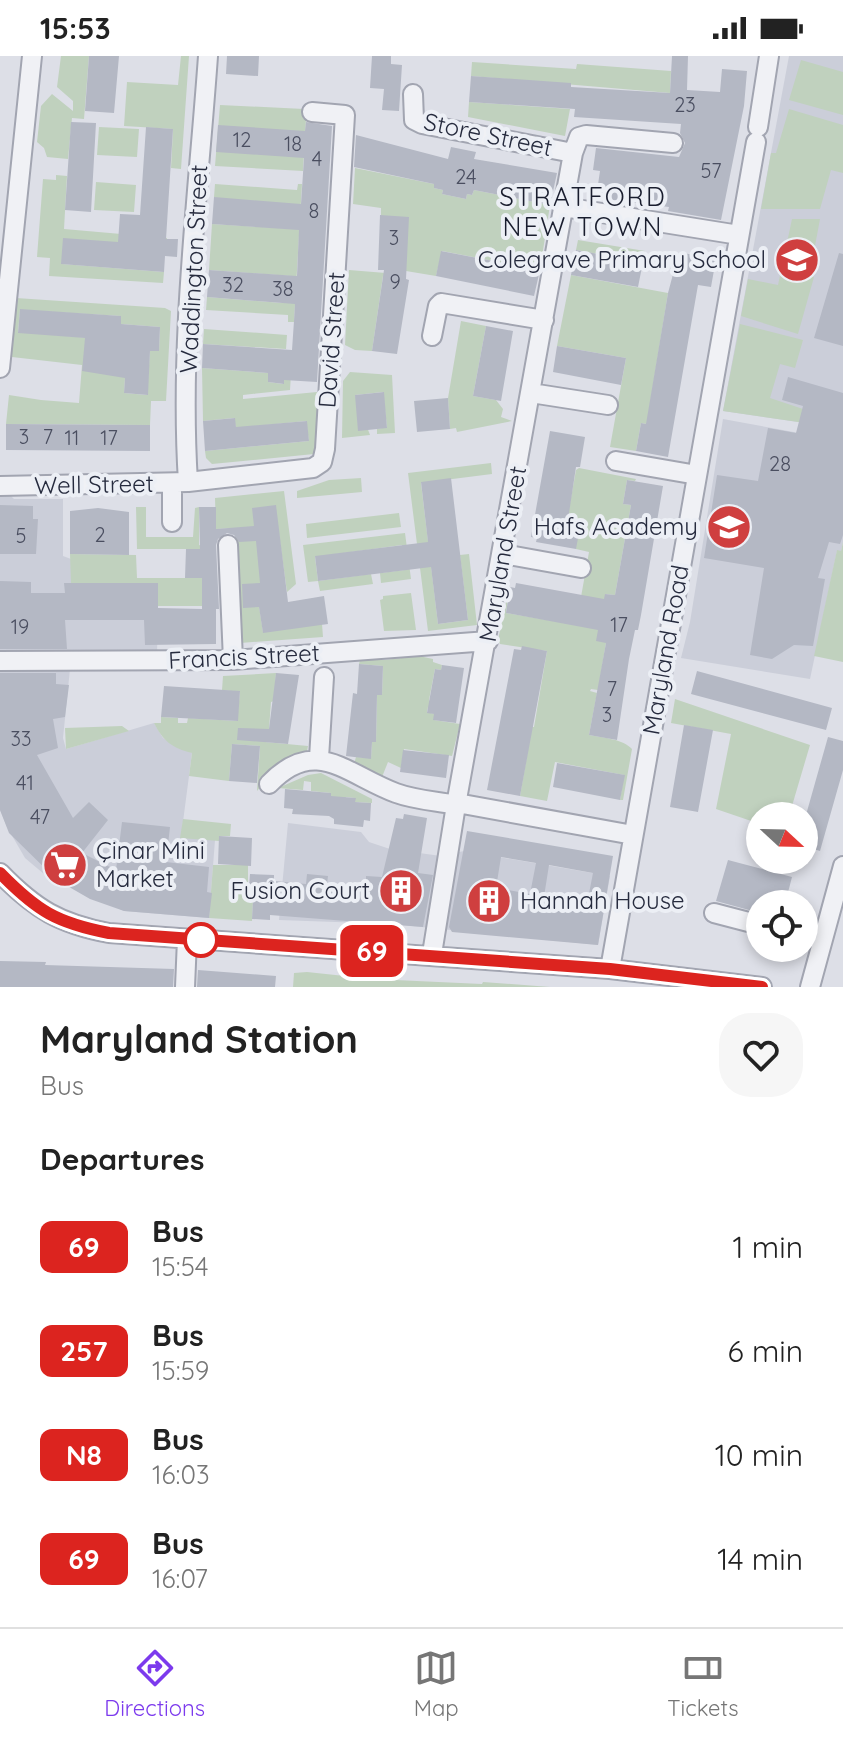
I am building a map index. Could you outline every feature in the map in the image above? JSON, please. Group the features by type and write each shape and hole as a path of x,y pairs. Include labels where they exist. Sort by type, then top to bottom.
{"street":[{"path":"0,368 32,56"},
{"name":"Waddington Street","path":"172,522 185,434 189,318 208,56"},
{"name":"Maryland Road","path":"610,969 769,56"},
{"name":"Store Street","path":"413,94 412,116 422,124 573,153 579,137 586,135 673,143"},
{"name":"David Street","path":"180,483 313,468 324,457 345,115 312,112"},
{"name":"Maryland Street","path":"432,954 573,153"},
{"path":"564,207 739,235"},
{"path":"432,336 441,303 544,320"},
{"path":"531,393 608,405"},
{"path":"616,461 697,475"},
{"name":"Well Street","path":"0,486 180,483"},
{"path":"228,545 233,660"},
{"path":"503,554 581,568"},
{"name":"Francis Street","path":"0,661 233,660 488,641"},
{"path":"319,758 324,677"},
{"path":"269,784 283,769 319,758 345,767 399,794 633,835"},
{"path":"818,931 843,866"},
{"path":"0,873 30,901 65,923 131,935 432,954 610,969 762,987"},
{"path":"714,913 746,921"},
{"path":"185,987 187,939"},
{"path":"810,987 811,962"}],"shaded area":[{"name":"Colegrave Primary School","path":"789,56 843,56 843,431 723,411"},
{"path":"723,419 843,441 843,542 841,552 837,551 810,679 681,658 690,622"},
{"path":"0,493 8,493 14,499 63,499 63,556 135,583 158,606 157,655 0,655"},
{"path":"0,669 70,669 63,738 66,749 154,723 163,738 192,753 181,837 215,840 209,918 124,911 60,881 57,885 25,858 0,810"},
{"path":"288,823 361,832 369,842 390,849 441,856 464,851 610,876 598,945 392,924 279,920"}],"green space":[{"path":"61,56 89,56 84,119 72,118 68,159 47,157 44,148 37,142 41,106 52,94 73,111 73,101 57,87"},
{"path":"181,56 189,56 181,169 171,168 173,129 124,126 127,82 178,85"},
{"path":"801,60 843,72 843,115 789,100"},
{"path":"472,62 576,69 577,64 671,71 670,93 471,76"},
{"path":"469,102 570,109 565,136 468,117"},
{"path":"220,105 304,109 303,171 215,166"},
{"path":"789,109 843,125 843,173 831,170 820,209 761,209 771,153 776,153"},
{"path":"99,127 139,129 137,157 97,155"},
{"path":"355,168 434,184 434,188 443,190 442,194 466,199 467,194 472,195 474,190 550,205 540,270 442,251 436,276 406,271 381,215 381,208 353,204"},
{"path":"56,175 67,176 64,229 167,238 166,246 62,264 164,272 163,283 49,276 50,258 37,257 43,179 56,180"},
{"path":"96,182 136,185 134,212 94,210"},
{"path":"215,184 297,190 298,184 302,184 294,322 288,322 288,315 206,310 207,297 282,303 291,276 209,270 212,224 295,229 214,197"},
{"path":"792,219 820,219 815,246 803,247 799,263 801,269 814,277 798,334 741,316 748,279 778,285"},
{"path":"578,240 645,251 643,262 576,250"},
{"path":"349,270 398,274 383,276 372,351 355,350 345,345"},
{"path":"571,275 668,293 648,416 662,427 641,423 636,451 610,447 626,358 557,346"},
{"path":"16,298 165,308 171,311 166,401 151,401 150,425 6,424 9,395 79,403 82,365 12,357 9,351","holes":["20,310 121,316 121,324 160,327 159,351 150,351 147,395 124,393 127,348 90,338 18,332"]},
{"path":"461,321 486,326 473,396 496,400 503,409 501,417 512,421 457,432 456,428 450,429 448,398"},
{"path":"740,324 803,340 795,368 780,364 770,398 821,415 819,425 723,411"},
{"path":"204,329 287,335 286,349 203,344"},
{"path":"285,356 292,357 290,390 243,395 243,399 317,392 317,448 314,454 212,464 206,458 205,451 309,441 306,421 236,428 234,418 203,421 202,368 268,373 268,382 283,384"},
{"path":"350,372 392,375 395,433 377,434 377,429 387,427 383,392 355,395 370,435 342,438 343,381"},
{"path":"491,463 492,474 421,483 438,624 468,620 460,555 469,554 477,625 428,631 408,473"},
{"path":"579,468 636,479 627,480 623,504 631,505 615,595 605,594 606,643 598,690 590,691 597,693 589,735 618,741 632,749 623,800 620,800 624,775 555,762 547,801 520,796 531,732 528,727 534,727 547,651 500,644 498,640 510,584 506,613 576,625 589,552 576,549 567,520 576,470"},
{"path":"361,478 362,492 297,498 297,491 329,480"},
{"path":"284,491 296,584 287,592 275,505 264,605 259,606 263,632 322,624 323,637 240,643 235,528 216,529 215,498"},
{"path":"136,507 146,507 146,537 193,537 195,508 199,507 199,545 202,549 137,549"},
{"path":"399,513 401,527 307,538 306,524"},
{"path":"405,533 411,579 381,583 380,573 405,570 402,545 315,557 318,581 308,582 303,545"},
{"path":"843,542 843,662 814,656 837,550 841,551"},
{"path":"70,554 136,555 137,578 202,578 202,606 134,606 134,583 71,583"},
{"path":"371,574 373,584 320,591 318,581"},
{"path":"411,593 416,630 384,631 380,600 383,596"},
{"path":"419,656 442,665 441,670 435,669 429,700 435,708 428,707 427,712 434,714 434,720 460,724 452,756 404,749 401,768 388,762 382,777 354,764 356,757 371,758 372,742 376,742 377,695 382,695 383,666 359,664 360,660"},
{"path":"276,673 274,701 271,702 265,742 308,746 307,751 273,771 257,791 260,746 232,744 229,781 189,776 192,753 169,743 154,723 161,723 161,717 178,718 178,723 187,723 188,718 237,721 240,692 222,690 223,676"},
{"path":"675,699 810,745 793,802 746,802 746,819 716,809 731,734 671,723"},
{"path":"122,726 129,731 66,749 65,728"},
{"path":"321,773 372,799 372,803 355,802 355,798 346,797 345,801 331,799 331,793 311,791 311,782 304,781 303,790 278,788"},
{"path":"183,819 231,824 230,836 220,836 219,841 180,838"},
{"path":"213,865 248,865 248,900 253,900 252,921 209,918"},
{"path":"294,973 373,979 550,987 293,987"}],"building":[{"path":"89,56 119,56 114,113 85,111"},
{"path":"227,56 259,56 258,76 226,74"},
{"path":"372,56 391,56 391,64 402,65 399,111 382,110 384,89 370,88"},
{"path":"672,56 688,56 687,90 720,92 722,69 747,71 744,106 721,220 668,211 669,207 596,198 600,171 593,170 596,148 679,157 685,143 680,133 681,124 574,117 575,109 469,102 471,76 571,83 571,87 670,93"},
{"path":"71,122 96,123 91,212 65,210"},
{"path":"306,122 332,126 317,382 284,380 284,384 268,382 268,373 202,368 203,344 292,350 295,304 207,297 209,270 297,276 299,230 212,224 214,197 301,204 304,158 216,152 218,125 305,131"},
{"path":"146,127 173,129 166,239 178,239 177,257 165,256 164,272 61,264 63,238 118,242 120,214 140,215"},
{"path":"356,135 448,159 451,147 476,152 474,159 557,173 550,205 474,190 472,195 467,194 466,199 442,194 443,190 434,188 434,184 354,167"},
{"path":"380,215 409,217 406,279 409,280 397,354 372,351 384,270 378,270"},
{"path":"576,250 643,262 638,287 571,275"},
{"path":"441,251 540,270 534,296 436,276"},
{"path":"683,253 716,259 711,287 698,285 668,457 636,451 641,423 646,424 668,293 676,263 681,264"},
{"path":"839,253 843,254 843,346 814,338"},
{"path":"20,309 121,316 121,324 160,327 159,351 150,351 148,395 124,393 125,378 82,371 85,338 18,333"},
{"path":"486,326 513,331 501,401 473,396"},
{"path":"557,346 626,358 621,385 553,372"},
{"path":"788,377 843,393 843,535 840,544 829,542 818,578 825,579 813,646 794,645 772,659 750,655 764,568 704,558 717,475 758,481 768,428 796,433 803,406 782,400"},
{"path":"384,392 387,428 358,431 355,395"},
{"path":"448,398 450,429 417,432 414,401"},
{"path":"235,418 236,427 307,421 309,441 205,451 203,421"},
{"path":"6,424 150,425 150,451 6,450"},
{"path":"550,431 585,437 580,467 576,467 568,520 581,522 576,549 536,542 537,538 531,537"},
{"path":"451,478 468,620 438,624 431,567 318,581 315,556 428,542 421,482"},
{"path":"627,480 663,486 641,615 629,659 617,740 589,735 606,643 596,641 598,630 506,613 510,587 515,588 516,583 604,599 605,594 615,595 631,505 623,504"},
{"path":"0,505 33,506 33,519 38,519 36,554 0,554"},
{"path":"276,505 288,602 324,596 328,624 263,633 259,607 243,608 242,584 260,583 256,541 239,542 234,535 227,533 218,539 216,545 219,609 216,609 216,644 145,645 144,620 65,620 67,649 0,649 0,581 31,582 31,593 65,593 64,583 158,583 158,608 202,609 202,578 185,578 186,549 200,549 199,507 216,507 216,529 254,526 252,508"},
{"path":"98,508 129,512 129,555 70,554 70,511"},
{"path":"522,646 547,651 520,796 487,790 514,649 521,650"},
{"path":"359,664 383,666 382,695 377,695 376,742 372,742 371,759 346,756"},
{"path":"442,665 464,668 456,723 433,720 434,714 427,713 435,669 441,670"},
{"path":"697,671 832,708 826,730 691,694"},
{"path":"0,673 56,673 56,684 69,685 65,717 53,719 58,748 37,755 73,818 89,802 108,820 82,853 116,870 122,822 170,827 166,862 209,867 207,892 212,893 209,918 124,911 90,899 57,880 9,833 0,810"},
{"path":"276,673 299,675 288,744 237,740 238,728 269,729"},
{"path":"164,686 240,691 238,721 161,717"},
{"path":"684,725 713,730 698,812 670,807"},
{"path":"828,737 843,741 843,770 820,851 818,802 810,802"},
{"path":"232,744 260,746 257,783 229,781"},
{"path":"403,750 449,755 446,778 400,772"},
{"path":"557,763 625,775 620,800 553,787"},
{"path":"285,789 331,793 331,796 356,798 355,802 371,803 370,821 364,820 363,827 334,824 334,819 329,816 292,814 293,809 284,808"},
{"path":"404,814 427,818 418,873 433,875 423,927 270,915 270,920 252,919 253,900 248,900 250,874 274,875 274,881 306,884 307,874 328,876 327,884 358,888 366,887 366,876 382,877 396,818 403,819"},
{"path":"467,831 613,856 598,945 452,932 449,927","holes":["501,857 536,863 530,894 496,888","549,865 593,873 586,909 543,903"]},
{"path":"219,836 252,838 251,866 218,864"},
{"path":"728,860 746,865 746,874 792,877 789,890 746,890 746,909 716,901"},
{"path":"0,961 174,969 173,987 0,987"},
{"path":"198,970 276,976 275,987 197,987"}],"bus line":[{"name":"69","path":"0,873 51,916 65,923 109,933 432,954 610,969 762,987"}],"place":[{"name":"Colegrave Primary School","path":"797,260"},
{"name":"Hafs Academy","path":"729,527"},
{"name":"Çinar Mini Market","path":"65,865"},
{"name":"Fusion Court","path":"401,891"},
{"name":"Hannah House","path":"489,901"}],"district":[{"name":"STRATFORD NEW TOWN","path":"583,212"}]}
